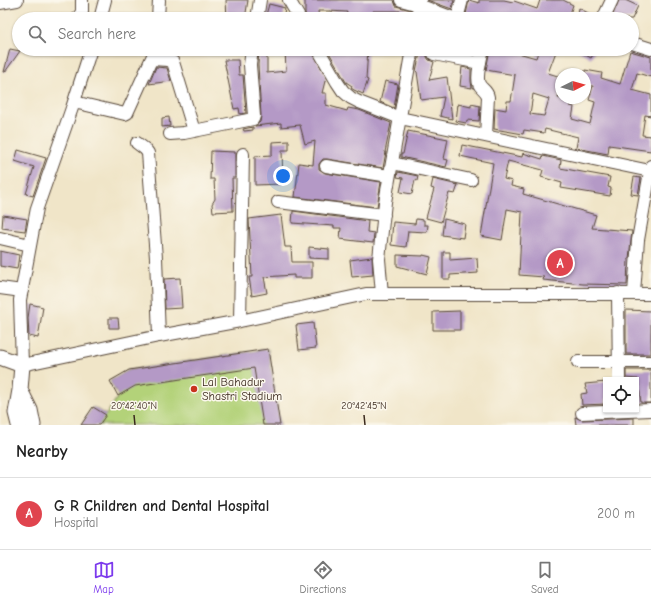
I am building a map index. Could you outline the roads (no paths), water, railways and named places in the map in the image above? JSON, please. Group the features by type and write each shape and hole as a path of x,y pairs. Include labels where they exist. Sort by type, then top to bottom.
{"main road":[{"path":"0,357 22,365 16,413 19,425"},
{"path":"20,390 30,410 33,425"}],"street":[{"path":"0,3 17,0"},
{"path":"82,0 82,12"},
{"path":"102,12 105,0"},
{"path":"158,12 159,0"},
{"path":"258,12 260,0"},
{"path":"289,0 296,12"},
{"path":"401,0 420,2 441,12"},
{"path":"458,12 462,0"},
{"path":"606,12 612,0"},
{"path":"418,12 420,2"},
{"path":"639,45 651,49"},
{"path":"89,56 37,208 20,300 22,365 366,294 651,294"},
{"path":"74,102 125,114 127,113 153,56"},
{"path":"159,56 173,62 194,131"},
{"path":"170,134 194,131 251,120 254,118 250,65 251,56"},
{"path":"322,56 340,86 351,98 400,118 650,168 638,240 634,293"},
{"path":"382,294 379,259 384,215 411,56"},
{"path":"444,56 480,63"},
{"path":"482,56 478,82 488,94 486,136"},
{"path":"137,143 148,152 156,258 159,336"},
{"path":"240,321 243,154"},
{"path":"392,163 471,180"},
{"path":"326,166 390,176"},
{"path":"278,202 384,215"},
{"path":"0,238 30,245"},
{"path":"0,288 22,291"},
{"path":"618,293 619,377"},
{"path":"578,362 651,362"},
{"path":"639,410 651,410"},
{"path":"582,414 603,412"}],"place":[{"name":"G R Children and Dental Hospital","path":"560,263"},
{"name":"Lal Bahadur Shastri Stadium","path":"194,389"}]}
